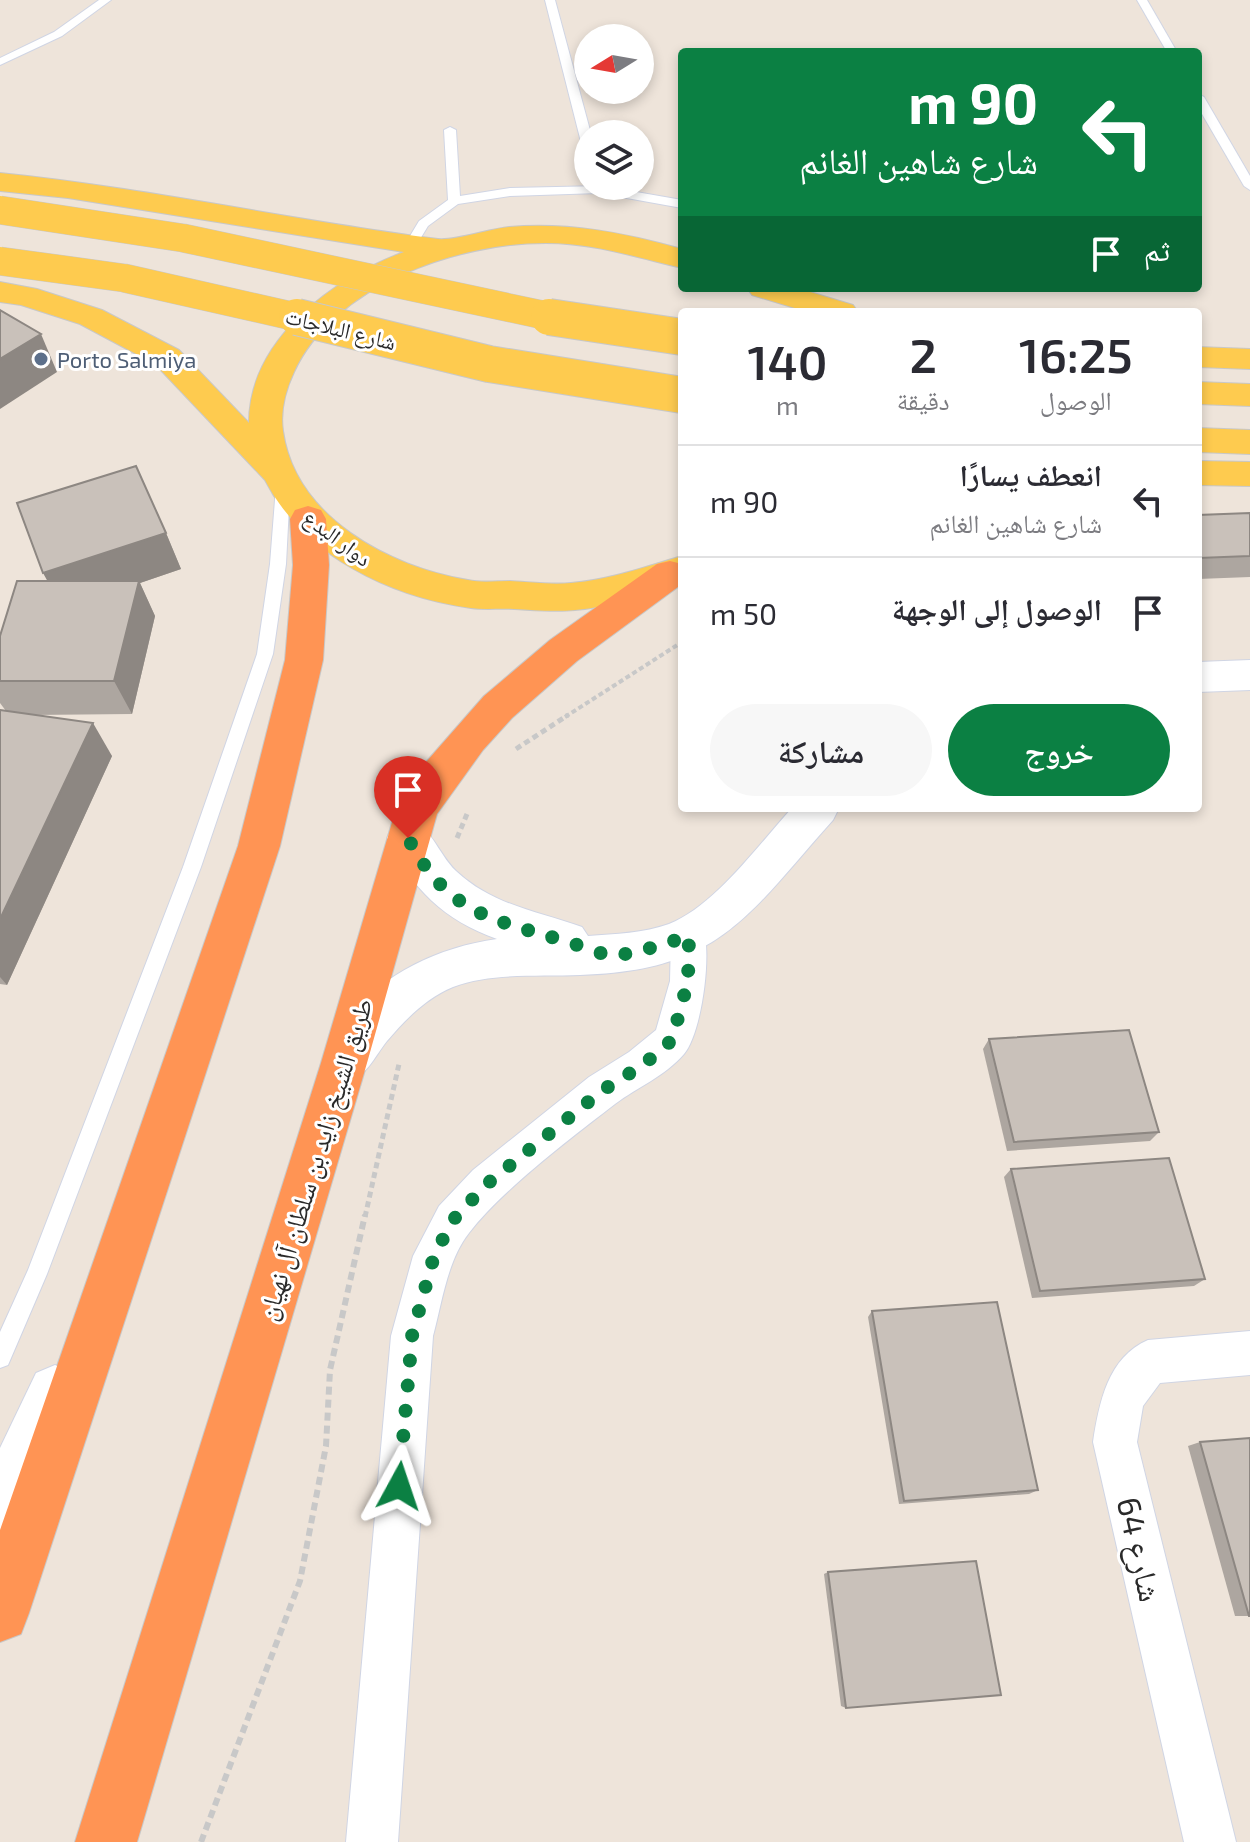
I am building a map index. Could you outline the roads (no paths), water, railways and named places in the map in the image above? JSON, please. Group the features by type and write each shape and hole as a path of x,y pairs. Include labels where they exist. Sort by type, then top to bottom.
{"highway":[{"path":"0,1613 259,846 304,660 311,565 289,492"},
{"name":"طريق الشيخ زايد بن سلطان آل نهيان","path":"107,1841 344,1063 430,845 417,809 433,782 493,710 575,639 676,572"}],"main road":[{"path":"0,179 444,249"},
{"path":"0,210 183,238 523,313 678,336"},
{"path":"289,492 266,428 272,385 291,346 323,310 365,281 444,249 523,236 579,236 634,244 678,258"},
{"name":"شارع البلاجات","path":"0,261 124,278 224,299 489,364 678,394"},
{"name":"دوار البدع","path":"0,292 26,296 91,317 167,357 289,492 376,567 469,594 572,597 676,572"},
{"path":"744,292 763,308"},
{"path":"780,292 824,302"},
{"path":"1202,357 1250,359"},
{"path":"1202,393 1250,395"},
{"path":"1202,440 1250,442"},
{"path":"1202,473 1250,474"}],"street":[{"path":"1202,677 1250,675"},
{"path":"344,1063 383,1011 429,974 447,967 513,956 615,955 689,936 723,911 814,812"},
{"path":"430,845 431,873 451,894 484,917 615,955"},
{"path":"372,1842 412,1336 434,1256 453,1220 487,1184 603,1090 643,1065 672,1040 688,981 689,936"},
{"path":"0,1509 128,1234"},
{"name":"شارع 64","path":"1210,1842 1115,1442 1122,1398 1148,1362 1250,1353"}],"lane":[{"path":"0,62 58,34 106,0"},
{"path":"550,0 581,120"},
{"path":"1142,0 1170,48"},
{"path":"1202,104 1250,186"},
{"path":"450,130 454,201"},
{"path":"410,246 423,224 454,201 510,192 574,188"},
{"path":"654,198 678,203"},
{"path":"0,1357 37,1274 192,867 265,654 289,492"}],"place":[{"name":"Porto Salmiya","path":"41,359"}]}
